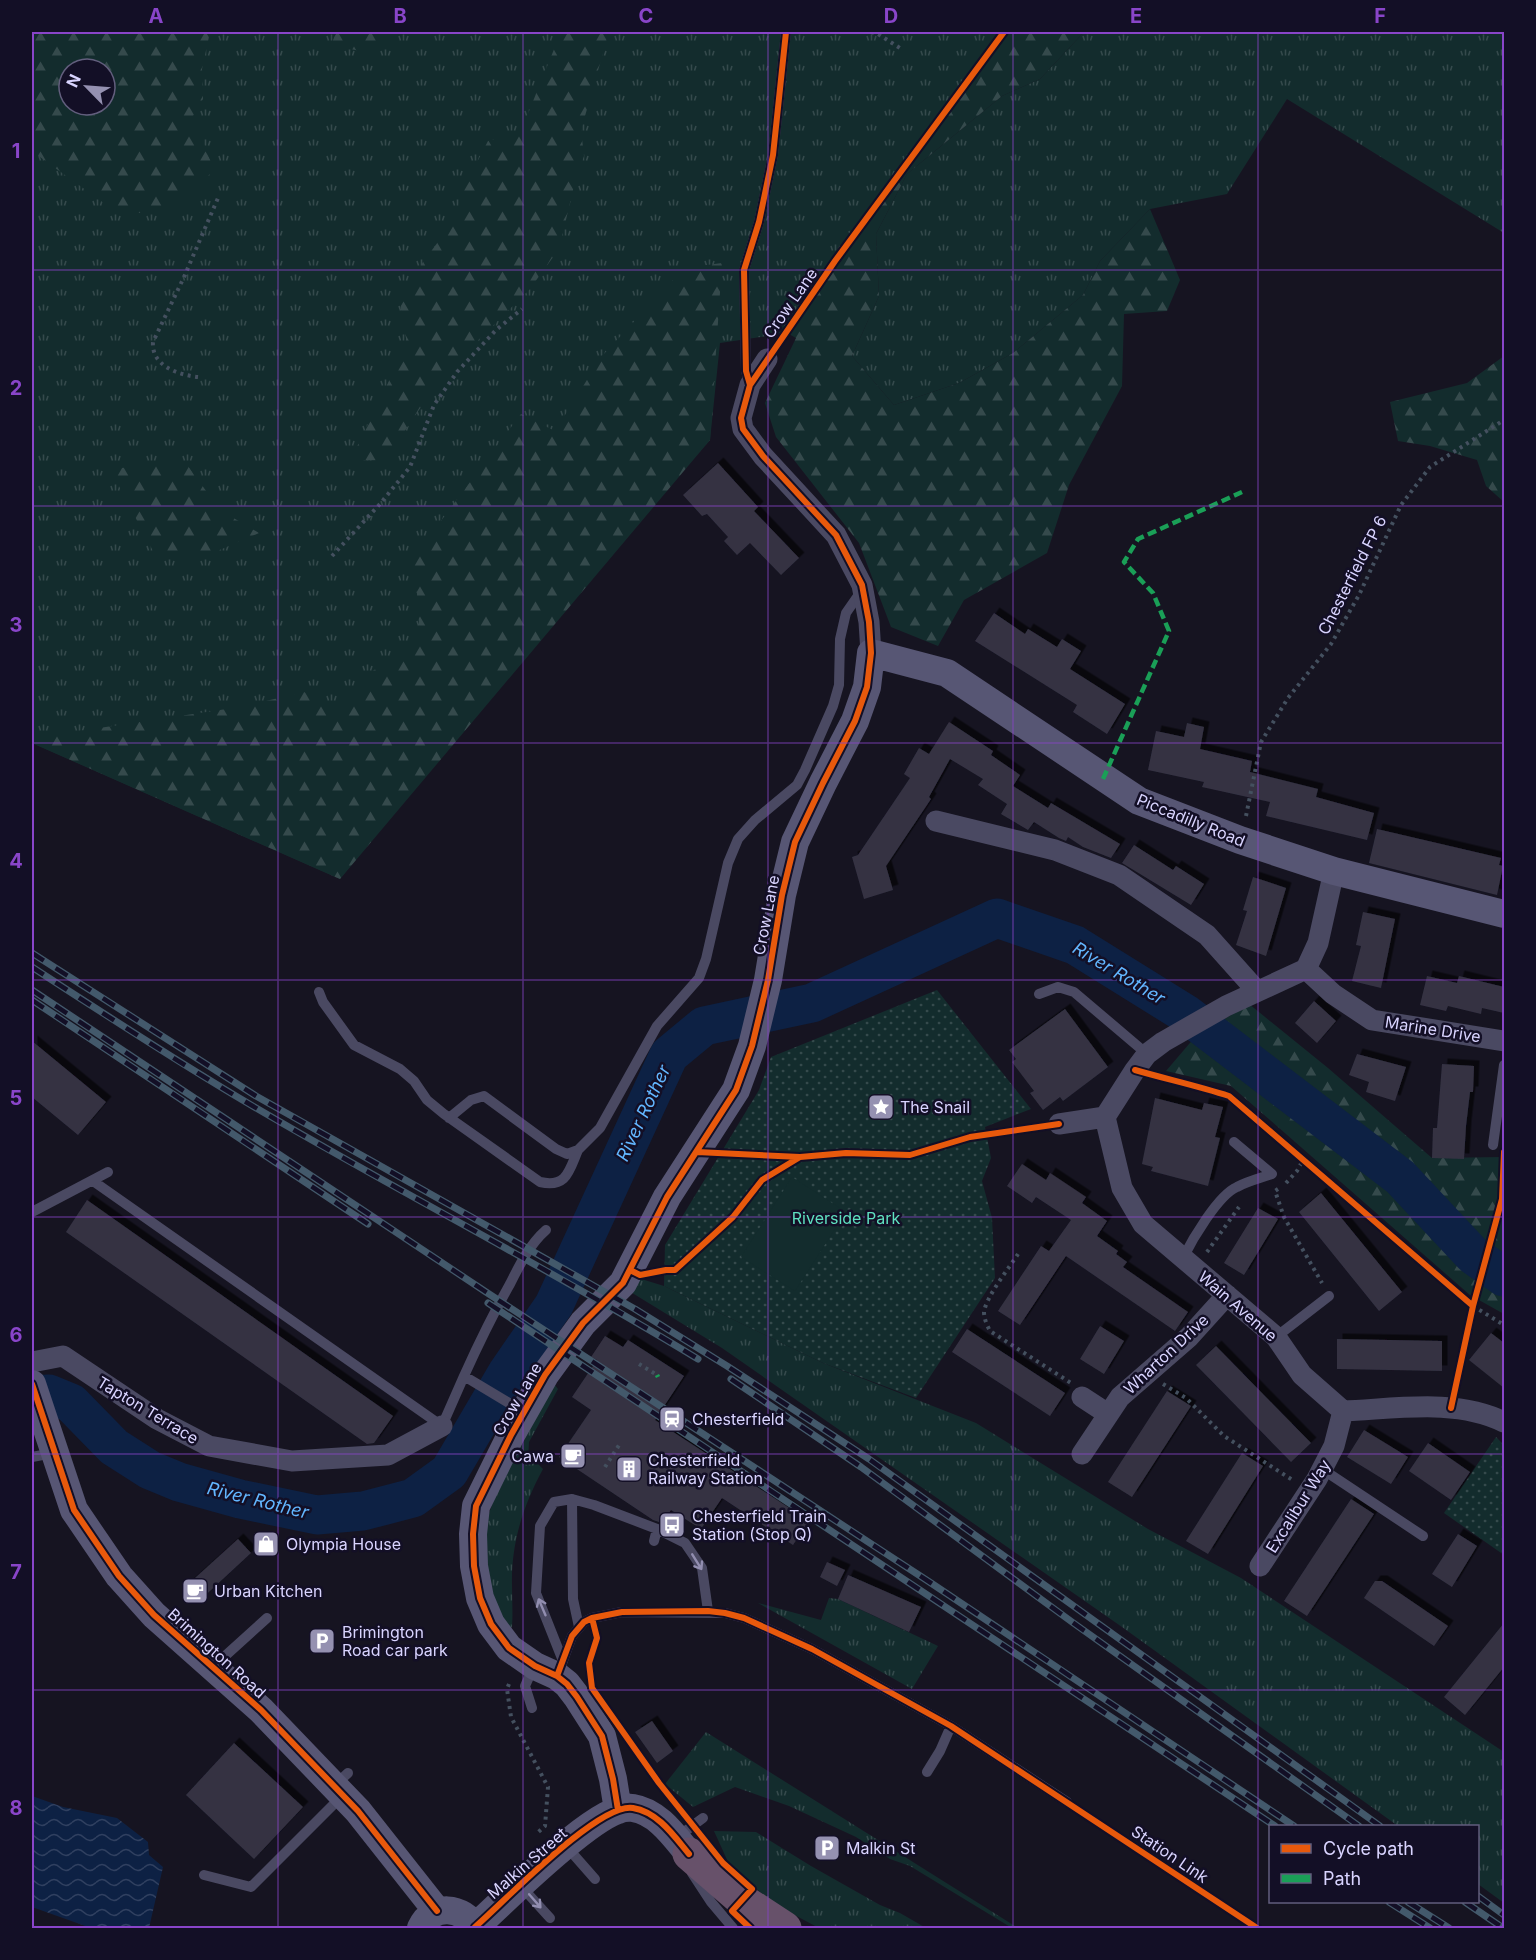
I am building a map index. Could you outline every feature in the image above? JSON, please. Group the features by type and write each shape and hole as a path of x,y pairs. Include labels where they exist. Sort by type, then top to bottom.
{"highway":[{"path":"682,1846 742,1900 785,1929"}],"street":[{"name":"Crow Lane","path":"608,1815 613,1779 602,1736 572,1690 544,1664 500,1638 480,1598 474,1566 472,1534 476,1506 519,1409 571,1339 623,1282 667,1197 736,1090 752,1046 768,980 782,895 795,842 855,721 867,687 871,652 862,590 836,535 763,456 743,429 741,418 750,385 767,359"},
{"name":"Piccadilly Road","path":"871,652 947,673 1139,801 1240,840 1334,871 1504,914"},
{"path":"936,820 1055,850 1119,875 1207,935 1257,992"},
{"path":"1059,1124 1105,1117 1155,1048 1226,1006 1306,969 1318,943 1334,871"},
{"name":"Marine Drive","path":"1306,969 1333,994 1372,1020 1504,1041"},
{"name":"Wain Avenue","path":"1105,1117 1122,1188 1143,1224 1276,1337 1302,1375 1343,1411"},
{"name":"Wharton Drive","path":"1082,1454 1120,1396 1189,1337 1227,1295"},
{"name":"Tapton Terrace","path":"32,1362 63,1356 157,1419 209,1446 292,1461 388,1455 442,1426"},
{"name":"Brimington Road","path":"32,1384 43,1419 43,1455 74,1510 119,1576 154,1615 342,1785 429,1920"},
{"path":"1080,1392 1108,1414"},
{"path":"1343,1411 1451,1408 1492,1416 1504,1422"},
{"name":"Excalibur Way","path":"1260,1566 1322,1469 1334,1446 1343,1411"},
{"path":"608,1815 632,1808 649,1814 664,1825 682,1846"},
{"name":"Malkin Street","path":"475,1928 520,1884 608,1815"},
{"path":"429,1920 448,1909 459,1911 469,1918 475,1928"}],"lane":[{"path":"750,385 746,371 744,270 759,222 773,155 786,32"},
{"path":"319,992 322,1002 354,1045 400,1069 414,1081 427,1100 449,1118 540,1182 551,1185 560,1182 566,1177 578,1150 600,1128 657,1026 699,978 706,959 728,863 738,839 755,820 797,785 833,706 839,685 840,639 846,613 862,590"},
{"path":"1040,994 1058,987 1074,992 1155,1048"},
{"path":"1493,1145 1504,1065"},
{"path":"449,1118 471,1100 484,1096 556,1149 567,1154 578,1150"},
{"path":"1189,1263 1194,1237 1219,1203 1234,1187 1272,1174 1234,1142"},
{"path":"32,1212 108,1172"},
{"path":"93,1181 442,1426 466,1378 484,1331 516,1271 536,1239 546,1230"},
{"path":"1276,1337 1329,1296"},
{"path":"466,1378 519,1409"},
{"path":"1322,1469 1423,1536"},
{"path":"544,1664 536,1593 540,1526 554,1502 572,1499 594,1505 657,1529 685,1543 702,1568 708,1611"},
{"path":"572,1499 573,1599 579,1627"},
{"path":"654,1541 657,1529"},
{"path":"532,1708 525,1686 579,1627 592,1618 622,1612 708,1611 725,1613 744,1618 812,1649 951,1726 1067,1802"},
{"path":"213,1667 267,1618"},
{"path":"927,1772 940,1751 951,1726"},
{"path":"204,1875 251,1887 342,1785"},
{"path":"703,1818 682,1846 692,1873 711,1902 733,1929"},
{"path":"566,1846 595,1879"},
{"path":"520,1884 550,1918"}],"path":[{"path":"870,32 878,34 903,50"},
{"path":"198,377 185,376 164,366 154,354 153,342 218,198"},
{"path":"332,556 380,504 410,467 434,405 457,372 496,330 522,309"},
{"path":"1295,1153 1312,1168"},
{"path":"1268,1192 1275,1191 1287,1183 1298,1171 1303,1160"},
{"path":"1275,1191 1284,1217 1329,1296"},
{"path":"1189,1263 1243,1203"},
{"path":"1018,1254 988,1301 984,1312 990,1331 1080,1392"},
{"path":"1470,1317 1475,1295"},
{"path":"1464,1299 1504,1324"},
{"path":"639,1364 657,1376"},
{"path":"1146,1373 1186,1398 1224,1436 1309,1491"},
{"path":"605,1467 621,1442"},
{"path":"530,1840 545,1826 548,1787 511,1717 507,1689 544,1664"}],"green space":[{"path":"32,32 1004,32 916,150 787,333 720,343 710,440 540,629 340,879 32,743"},
{"path":"32,32 210,32 202,69 203,99 193,116 214,170 173,211 119,214 33,152"},
{"path":"335,32 395,32 374,54 332,45"},
{"path":"561,32 609,32 581,130 584,156 575,182 559,249 529,290 442,376 385,460 350,461 407,344 400,304 423,262 456,218 461,193 488,141 521,131"},
{"path":"1004,32 1084,32 1040,79 1002,96 907,174 876,234 879,296 852,356 894,405 959,383 1013,353 1083,295 1100,261 1150,209 1180,280 1167,311 1124,314 1122,386 1069,485 1047,553 964,600 938,646 891,627 859,543 776,437 765,403 796,338 787,333"},
{"path":"1084,32 1504,32 1504,233 1287,99 1227,194 1150,209 1100,261 1083,295 1013,353 959,383 894,405 852,356 879,296 876,234 907,174 1002,96 1040,79"},
{"path":"722,263 710,440 340,879 32,743 32,738 240,707 304,692 345,709 368,674 420,640 417,593 405,569 521,414 555,431 602,356 684,268"},
{"path":"1504,356 1504,502 1486,486 1477,460 1430,446 1398,441 1390,402 1467,383"},
{"path":"185,462 220,510 259,533 208,555 153,551 110,469"},
{"name":"Riverside Park","path":"937,990 1031,1109 985,1127 991,1158 982,1181 992,1218 995,1278 916,1398 823,1363 664,1286 665,1245 759,1090 771,1057"},
{"path":"1249,1004 1328,1068 1432,1158 1504,1157 1504,1314 1470,1295 1231,1086 1166,1071 1195,1037"},
{"path":"792,1177 846,1212 795,1291 741,1257"},
{"path":"638,1278 664,1286 823,1363 976,1423 1148,1529 1241,1578 1504,1752 1504,1903 1479,1885 1479,1825 1397,1825 1122,1627 722,1348 629,1291"},
{"path":"554,1384 558,1389 529,1442 528,1461 537,1463 543,1469 524,1511 516,1540 512,1569 512,1627 503,1633 487,1584 483,1531 495,1496"},
{"path":"1496,1437 1504,1445 1504,1555 1444,1513"},
{"path":"829,1598 838,1599 938,1646 912,1689 758,1603 821,1620"},
{"path":"706,1732 1018,1928 1012,1928 910,1866 890,1859 856,1837 789,1806 735,1787 693,1807 665,1784"},
{"path":"714,1831 756,1832 880,1905 926,1928 819,1928 772,1903 729,1864"}],"water":[{"path":"32,1796 63,1807 117,1818 148,1842 149,1855 163,1867 149,1928 91,1928 32,1907"}],"building":[{"path":"718,463 758,507 754,511 799,558 781,575 750,543 737,555 724,541 728,537 707,514 702,516 683,495"},
{"path":"994,613 1025,634 1028,629 1057,647 1062,639 1081,651 1070,669 1125,704 1107,734 1073,712 1077,705 975,641"},
{"path":"949,722 993,751 991,755 1020,775 1013,786 1048,808 1051,803 1120,844 1111,858 1083,847 1068,837 1066,841 1059,838 1034,822 1028,830 1001,814 1007,804 978,785 983,779 950,759 929,797 931,799 886,866 893,890 864,899 852,857 858,855 910,778 904,774 919,748 929,754"},
{"path":"1187,723 1204,727 1200,749 1252,761 1250,772 1318,789 1316,797 1374,813 1367,840 1266,816 1270,802 1202,787 1204,782 1148,770 1156,731 1184,737"},
{"path":"1377,829 1501,858 1499,865 1503,866 1497,895 1369,863"},
{"path":"1134,845 1173,870 1176,866 1204,884 1191,905 1122,863"},
{"path":"1253,877 1286,888 1266,956 1236,945 1247,911 1243,910"},
{"path":"1363,912 1395,919 1381,988 1352,981 1361,946 1356,945"},
{"path":"1427,976 1457,983 1459,976 1504,987 1504,1013 1482,1008 1481,1014 1448,1006 1446,1011 1420,1005"},
{"path":"1314,1001 1336,1021 1317,1043 1295,1023"},
{"path":"1065,1009 1108,1067 1063,1101 1060,1097 1043,1110 1030,1093 1034,1091 1012,1062 1016,1059 1009,1050"},
{"path":"32,1041 106,1102 78,1135 32,1097"},
{"path":"1357,1054 1406,1067 1395,1101 1366,1092 1369,1082 1349,1075"},
{"path":"1442,1064 1474,1066 1464,1159 1432,1158 1433,1128 1437,1128"},
{"path":"1155,1098 1202,1110 1204,1103 1223,1107 1215,1137 1220,1138 1208,1186 1151,1171 1153,1167 1142,1164"},
{"path":"1022,1164 1046,1180 1050,1173 1086,1197 1082,1203 1107,1221 1097,1236 1118,1251 1116,1254 1127,1262 1123,1267 1188,1312 1175,1331 1066,1256 1020,1325 998,1311 1041,1246 1049,1251 1071,1220 1036,1197 1032,1203 1007,1186"},
{"path":"1321,1193 1402,1292 1379,1311 1299,1212"},
{"path":"87,1200 393,1416 374,1443 367,1444 66,1232"},
{"path":"1258,1208 1278,1219 1244,1275 1224,1263"},
{"path":"1100,1326 1124,1341 1104,1374 1080,1359"},
{"path":"967,1329 1065,1393 1050,1416 952,1352"},
{"path":"1491,1333 1504,1343 1504,1388 1469,1360"},
{"path":"605,1336 623,1347 628,1340 684,1376 655,1420 809,1521 793,1545 722,1498 701,1529 671,1510 662,1523 653,1520 559,1457 591,1410 572,1397 597,1360 591,1357"},
{"path":"1337,1339 1442,1341 1442,1371 1337,1369"},
{"path":"1216,1346 1311,1443 1291,1462 1196,1365"},
{"path":"1167,1391 1191,1406 1132,1497 1108,1482"},
{"path":"1364,1430 1408,1457 1391,1484 1347,1457"},
{"path":"1428,1443 1470,1472 1451,1500 1409,1471"},
{"path":"1242,1453 1263,1466 1208,1554 1186,1541"},
{"path":"1351,1499 1374,1514 1307,1616 1284,1601"},
{"path":"1458,1534 1477,1546 1452,1587 1432,1574"},
{"path":"238,1539 251,1553 197,1603 184,1588"},
{"path":"827,1562 845,1570 837,1586 820,1577"},
{"path":"848,1575 921,1607 909,1632 838,1599"},
{"path":"1375,1581 1382,1581 1448,1626 1434,1646 1364,1598"},
{"path":"1504,1623 1504,1667 1465,1715 1444,1697"},
{"path":"652,1721 673,1751 657,1763 635,1732"},
{"path":"234,1743 303,1807 254,1859 186,1795"}],"waterway":[{"name":"River Rother","path":"32,1395 49,1394 71,1403 114,1447 150,1470 179,1482 240,1499 317,1515 363,1511 413,1498 449,1472 507,1373 554,1305 669,1055 704,1026 812,1003 997,918 1075,945 1186,1014 1400,1177 1473,1255 1504,1277"}],"railway":[{"path":"32,953 256,1096 635,1309 727,1366 869,1459 1379,1825"},
{"path":"32,967 251,1105 698,1359"},
{"path":"32,990 486,1292 931,1583 1293,1825"},
{"path":"32,1000 368,1224"},
{"path":"488,1303 1273,1825"},
{"path":"731,1379 861,1467 1072,1622 1358,1825"},
{"path":"1479,1897 1504,1915"},
{"path":"1391,1903 1430,1928"},
{"path":"1410,1903 1449,1928"},
{"path":"1466,1903 1503,1928"}],"marked path":[{"path":"1103,779 1169,631 1153,593 1124,562 1138,539 1242,492"}],"cycle path":[{"path":"750,385 746,371 744,270 759,222 773,155 786,32"},
{"path":"618,1810 602,1736 577,1697 557,1676 535,1666 509,1648 491,1624 480,1598 474,1566 473,1534 476,1506 511,1435 545,1375 583,1323 623,1283 667,1197 736,1090 752,1046 768,980 782,895 795,842 855,721 867,687 871,653 869,622 862,585 836,535 763,456 743,429 741,418 750,385 835,261 1004,32"},
{"path":"1135,1070 1229,1096 1473,1306 1502,1199 1504,1152"},
{"path":"630,1270 640,1275 675,1270 733,1217 762,1180 800,1157 846,1153 910,1155 970,1137 1059,1124"},
{"path":"697,1152 800,1157"},
{"path":"1451,1408 1473,1306"},
{"path":"32,1384 74,1510 119,1576 154,1615 261,1710 358,1811 437,1911"},
{"name":"Station Link","path":"557,1676 572,1636 584,1622 592,1618 622,1612 708,1611 744,1618 812,1649 951,1726 1257,1928"},
{"path":"592,1618 597,1638 589,1663 592,1688 659,1783 723,1863 752,1889 732,1911 750,1928"},
{"path":"475,1927 575,1837 618,1810 633,1808 650,1814 665,1826 689,1854"}],"place":[{"name":"The Snail","path":"881,1107"},
{"name":"Chesterfield","path":"672,1419"},
{"name":"Cawa","path":"573,1456"},
{"name":"Chesterfield Railway Station","path":"629,1469"},
{"name":"Chesterfield Train Station (Stop Q)","path":"672,1525"},
{"name":"Olympia House","path":"266,1544"},
{"name":"Urban Kitchen","path":"195,1591"},
{"name":"Brimington Road car park","path":"322,1641"},
{"name":"Malkin St","path":"827,1848"}]}
